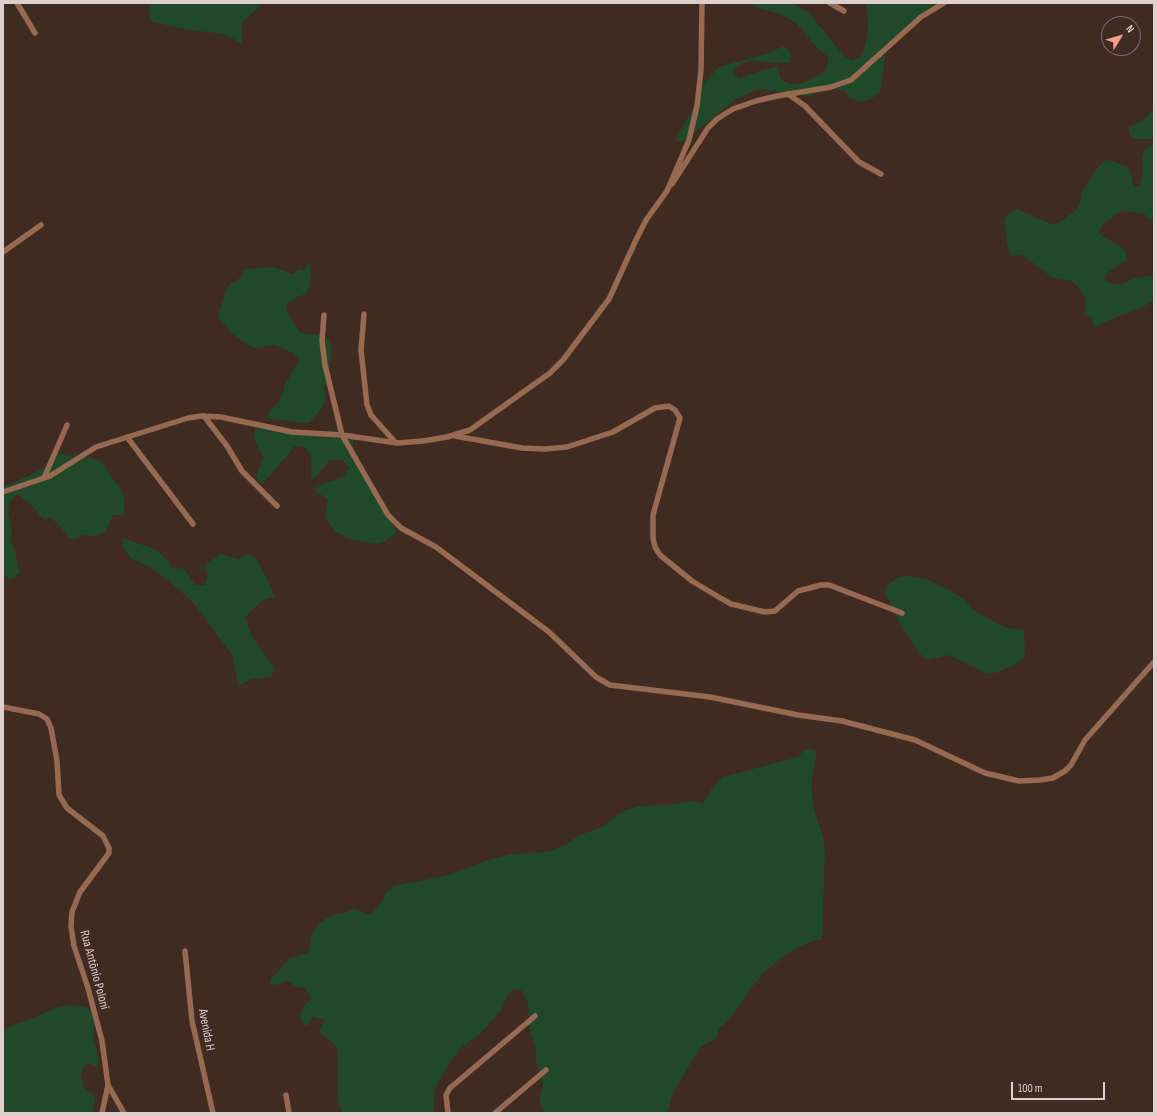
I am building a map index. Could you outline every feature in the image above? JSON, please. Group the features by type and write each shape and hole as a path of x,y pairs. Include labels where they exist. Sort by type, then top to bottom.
{"street":[{"path":"17,3 35,33"},
{"path":"667,191 689,140 697,106 701,70 702,3"},
{"path":"830,3 844,11"},
{"path":"3,492 44,478 96,447 188,418 204,416 221,417 292,432 342,435 395,442 423,441 453,436 470,430 541,380 563,360 610,299 643,226 680,174 708,128 733,109 756,101 832,87 851,80 921,17 944,3"},
{"path":"788,94 805,106 859,162 880,174"},
{"path":"3,252 41,225"},
{"path":"364,314 361,350 367,405 371,415 395,442"},
{"path":"324,315 322,341 325,365 342,435 388,515 395,523 436,547 548,632 596,677 610,685 710,697 798,715 842,721 915,740 985,773 1019,781 1053,778 1065,771 1085,740 1154,662"},
{"path":"453,436 522,448 545,449 567,447 613,432 654,408 669,406 675,410 680,418 653,515 653,538 655,548 660,555 692,581 731,604 765,612 775,611 798,590 820,585 829,585 902,613"},
{"path":"204,416 227,446 242,471 276,506"},
{"path":"44,478 67,425"},
{"path":"127,437 193,524"},
{"name":"Rua Antônio Poloni","path":"3,708 39,714 47,719 51,728 57,761 59,795 67,808 103,836 109,848 109,853 80,892 72,912 71,926 74,946 88,988 102,1041 108,1085 102,1113"},
{"name":"Avenida H","path":"185,951 192,1021 213,1113"},
{"path":"448,1113 446,1095 450,1088 535,1016"},
{"path":"495,1113 546,1070"},
{"path":"108,1085 124,1113"},
{"path":"286,1095 289,1113"}],"green space":[{"path":"149,3 264,3 242,22 242,44 225,34 190,30 152,22 150,18"},
{"path":"744,3 792,3 809,13 844,56 853,61 862,55 867,37 868,27 866,3 946,3 922,17 887,44 880,92 871,99 862,102 852,99 844,91 835,89 825,90 807,96 759,89 737,98 684,141 675,141 694,107 704,83 719,67 766,54 784,46 791,53 789,63 750,61 741,64 732,71 739,78 777,66 781,80 790,84 800,84 818,76 826,70 829,58 817,48 796,23 779,14"},
{"path":"1154,107 1154,139 1134,139 1128,130 1146,118"},
{"path":"1154,144 1154,222 1144,214 1122,210 1103,225 1098,233 1124,249 1127,260 1110,271 1104,278 1111,284 1123,284 1133,279 1154,275 1154,300 1138,310 1126,313 1094,327 1091,316 1084,316 1086,305 1084,295 1072,281 1053,278 1024,256 1016,255 1012,257 1007,244 1004,221 1006,216 1017,209 1053,225 1063,220 1077,209 1083,190 1099,166 1107,159 1127,167 1132,175 1132,184 1135,187 1139,186 1143,174 1142,158 1144,150"},
{"path":"307,264 311,265 310,284 306,294 297,297 286,305 288,315 301,333 325,336 331,345 328,378 324,388 326,398 322,408 309,423 267,418 270,409 278,403 283,394 285,384 300,360 293,353 275,345 255,348 246,344 230,332 218,316 227,288 230,283 239,279 245,269 273,267 293,274 299,269 304,271"},
{"path":"269,424 305,431 334,431 356,436 353,440 353,446 359,462 364,468 378,498 397,532 384,542 375,544 353,540 335,531 325,517 328,499 316,492 315,489 322,484 342,478 350,467 341,460 330,460 315,478 311,480 311,455 305,447 295,446 261,486 256,476 263,457 254,439 255,430 259,426"},
{"path":"57,452 68,456 79,454 100,461 122,491 125,502 123,515 113,515 106,531 100,535 80,535 77,538 70,539 58,524 51,518 44,520 33,507 18,494 10,501 8,511 12,532 11,542 15,551 20,573 10,580 3,573 3,487 29,476 50,464"},
{"path":"122,538 152,548 161,554 174,569 184,568 195,585 205,585 208,575 204,566 220,554 239,559 248,554 256,558 275,598 269,598 260,602 245,617 251,635 275,669 271,677 251,679 238,686 233,656 193,602 164,577 146,565 132,559 123,548"},
{"path":"909,576 929,580 947,589 965,600 971,608 996,623 1007,628 1024,630 1025,657 1017,663 998,672 988,674 949,655 928,660 920,654 903,629 884,590 890,583 899,577"},
{"path":"809,749 817,752 811,784 814,810 823,837 825,849 822,939 812,941 791,951 765,971 746,994 741,1004 727,1022 719,1028 716,1039 702,1046 697,1052 673,1093 667,1113 544,1113 539,1099 543,1085 536,1060 536,1047 530,1032 528,1003 521,990 515,989 508,993 503,1007 479,1035 463,1046 454,1056 438,1082 434,1092 434,1113 342,1113 338,1099 338,1052 335,1045 320,1033 320,1029 325,1020 313,1016 308,1025 304,1025 300,1018 303,1007 312,998 305,988 296,987 287,980 280,984 273,985 270,983 271,979 290,958 308,953 310,949 311,935 319,924 334,914 342,914 354,909 370,915 383,901 386,892 395,886 449,875 485,861 511,854 550,851 566,845 579,835 600,828 626,810 640,806 668,805 693,801 703,804 711,790 723,777 798,757 803,751"},
{"path":"71,1005 86,1007 94,1014 93,1041 97,1051 99,1063 97,1067 89,1064 84,1065 81,1075 83,1087 92,1094 95,1099 92,1113 3,1113 3,1031 12,1025 29,1020 55,1008"}]}
